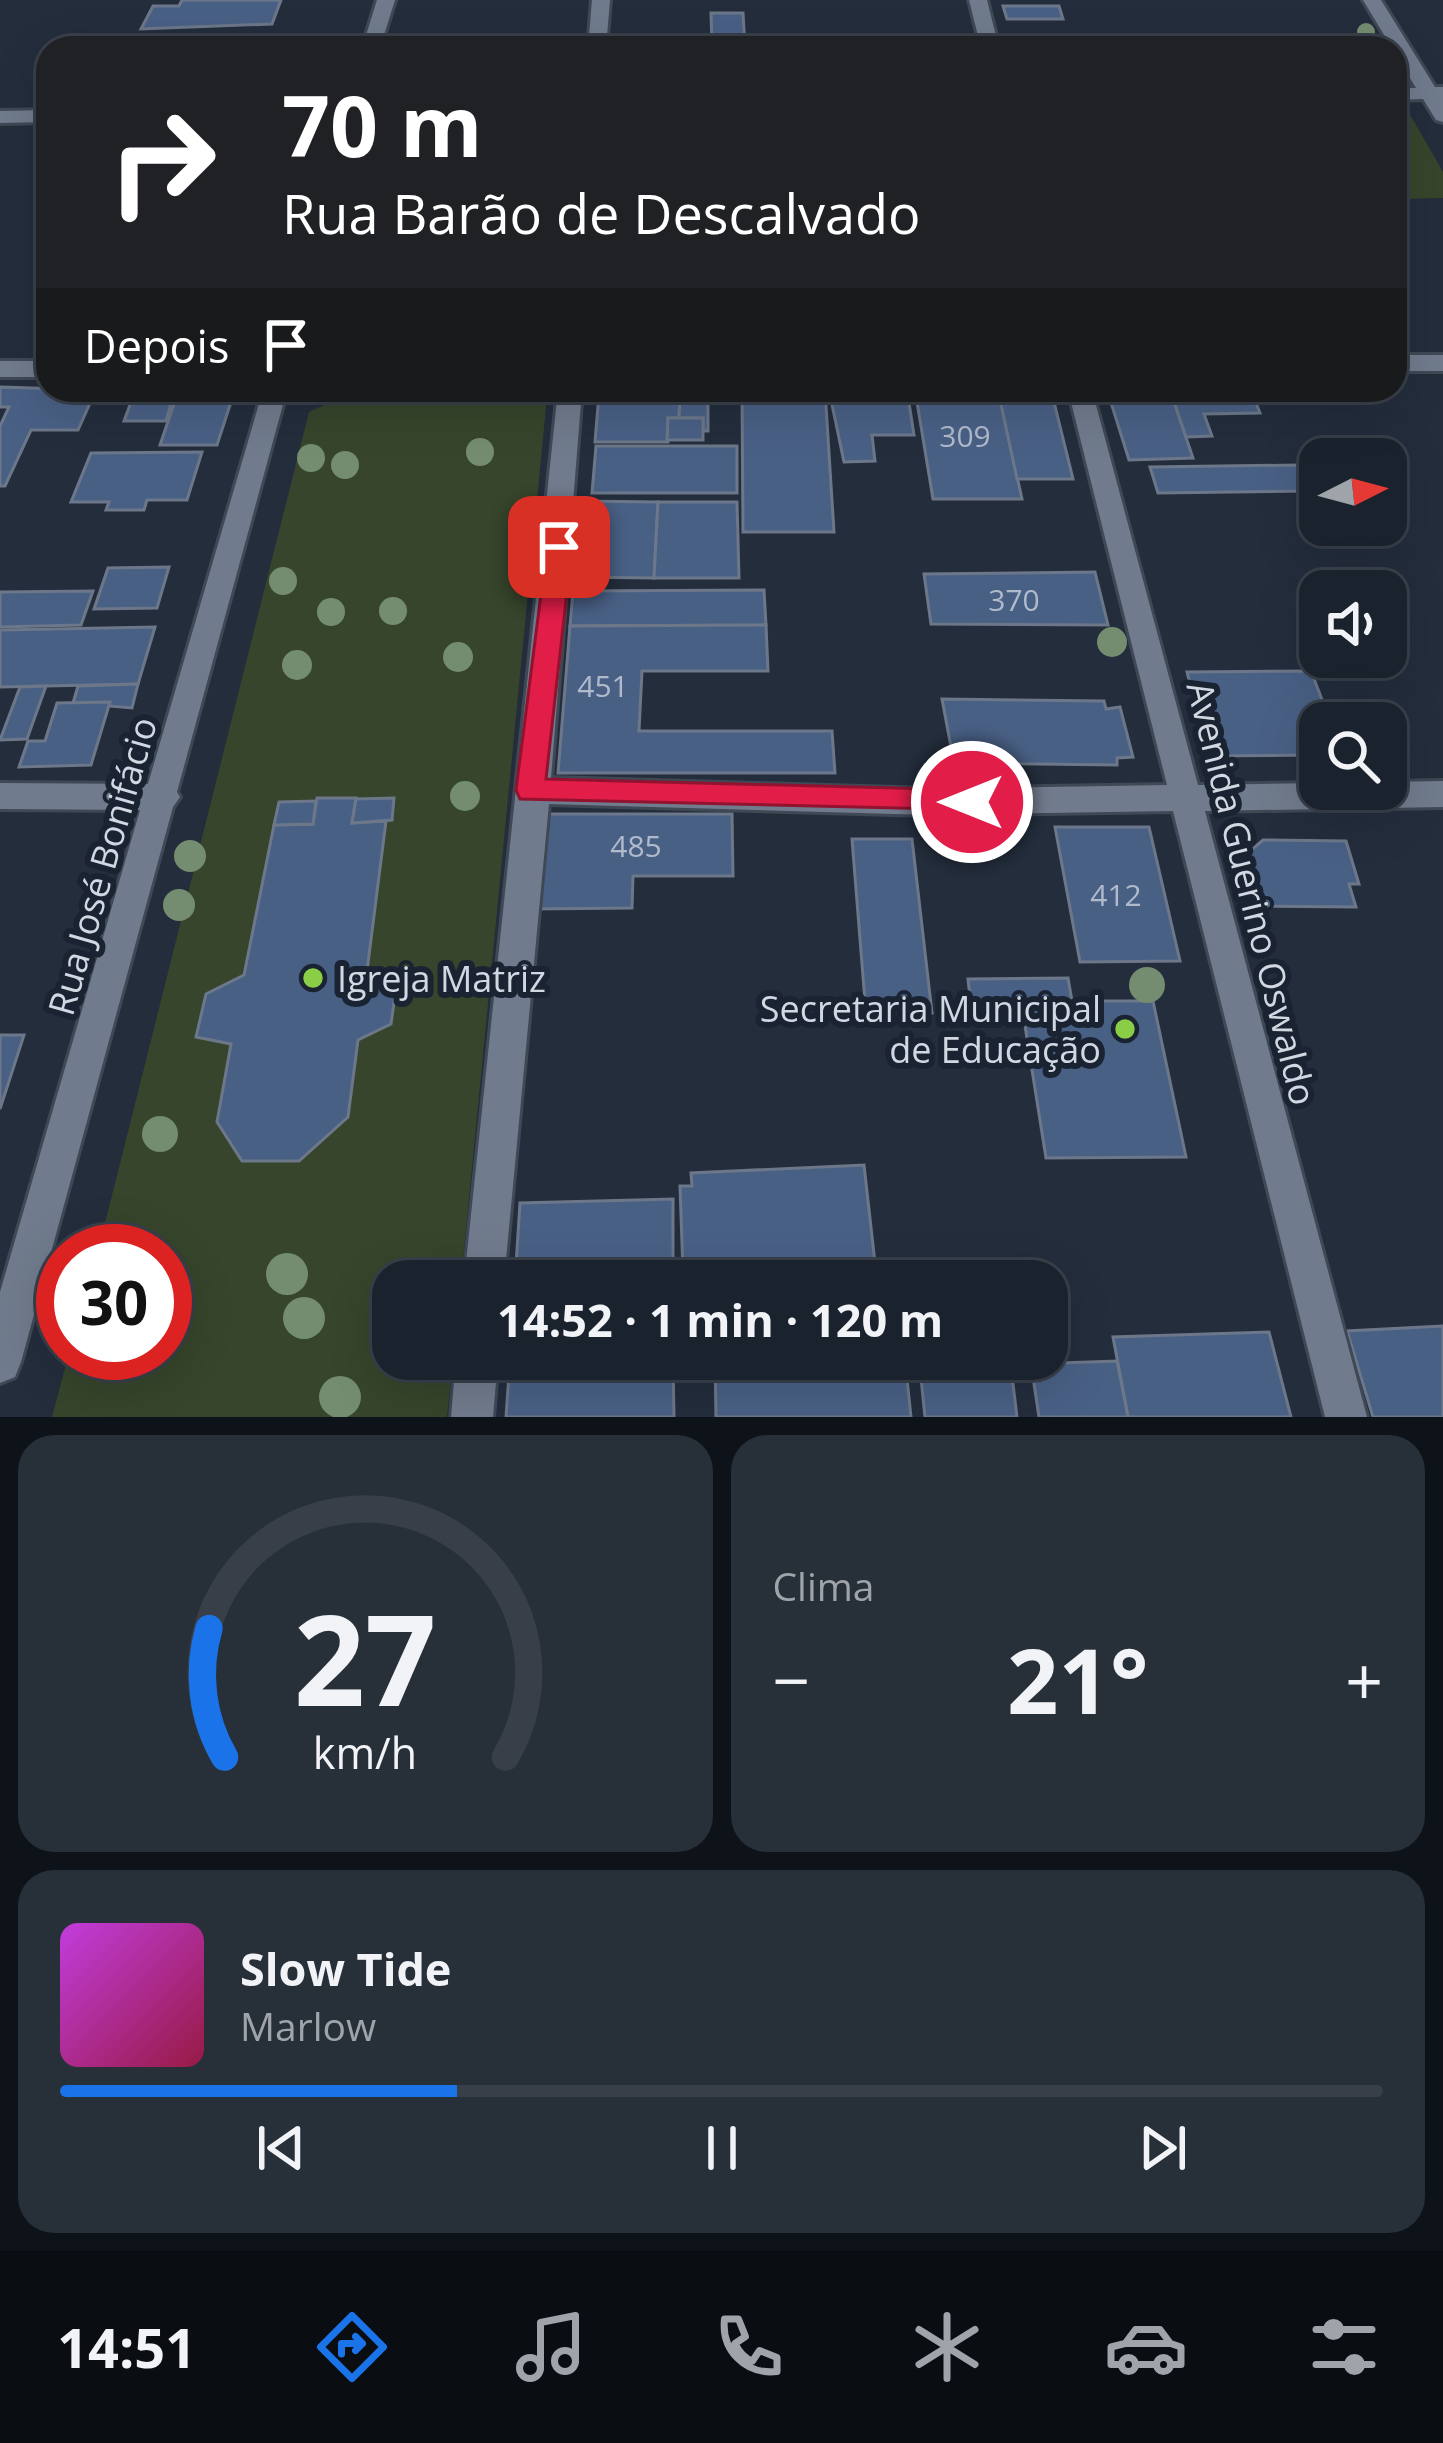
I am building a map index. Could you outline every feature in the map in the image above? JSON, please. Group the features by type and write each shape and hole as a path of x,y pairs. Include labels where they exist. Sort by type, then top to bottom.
{"street":[{"path":"375,36 386,0"},
{"path":"598,36 602,0"},
{"path":"978,0 987,36"},
{"path":"1372,0 1397,36"},
{"path":"1407,51 1436,93 1443,116"},
{"path":"0,117 36,116"},
{"path":"1407,363 1443,363"},
{"path":"0,369 36,369"},
{"name":"Rua José Bonifácio","path":"0,1362 164,797 271,402"},
{"path":"486,1260 530,790 556,586 569,402"},
{"name":"Avenida Guerino Oswaldo","path":"1083,402 1346,1417"},
{"path":"530,790 919,802 1443,794"},
{"path":"0,796 164,797"},
{"path":"472,1417 475,1380"}],"green space":[{"path":"1407,110 1443,172 1443,198 1407,199"},
{"path":"331,402 547,402 463,1260 372,1260 372,1380 451,1380 447,1417 52,1417 62,1380 192,1380 192,1224 105,1224 309,412"}],"building":[{"path":"182,0 281,0 272,24 141,29 153,6 179,6"},
{"path":"1003,6 1059,6 1063,19 1007,19"},
{"path":"711,13 743,13 744,36 712,36"},
{"path":"0,387 36,388 36,402 91,402 78,430 31,430 5,486 0,486 0,426 9,407 0,407"},
{"path":"131,402 171,402 166,421 124,421"},
{"path":"175,402 231,402 217,445 160,445"},
{"path":"598,402 680,402 679,418 668,418 668,442 595,442"},
{"path":"680,402 708,402 708,431 703,431 703,418 679,418"},
{"path":"742,402 826,402 834,532 743,532"},
{"path":"832,402 909,402 914,435 872,435 875,461 844,462"},
{"path":"917,402 1001,402 1022,499 933,499"},
{"path":"1001,402 1054,402 1073,479 1017,479"},
{"path":"1111,402 1174,402 1193,458 1129,460"},
{"path":"1174,402 1256,402 1260,413 1204,414 1212,436 1186,437"},
{"path":"668,418 703,418 703,440 667,440"},
{"path":"596,446 737,446 737,493 592,493"},
{"path":"202,452 187,500 147,500 144,510 106,510 109,502 71,502 91,453"},
{"path":"1298,465 1299,491 1158,493 1150,467"},
{"path":"578,501 658,502 654,578 570,577"},
{"path":"658,502 737,502 739,578 654,578"},
{"path":"169,567 157,608 94,609 108,568"},
{"path":"1095,572 1108,625 931,624 924,574"},
{"path":"764,590 766,625 570,626 573,591"},
{"path":"93,591 81,625 0,627 0,592"},
{"path":"766,625 768,671 642,671 639,731 832,731 835,773 558,773 570,626"},
{"path":"155,627 138,684 0,687 0,630"},
{"path":"1299,671 1299,678 1314,678 1323,702 1299,702 1299,755 1209,756 1187,672"},
{"path":"138,684 132,708 73,703 78,686"},
{"path":"46,686 27,739 0,740 20,687"},
{"path":"942,699 1104,701 1106,709 1120,707 1133,757 1117,758 1117,765 954,763"},
{"path":"110,702 91,765 19,767 28,741 45,741 57,703"},
{"name":"Igreja Matriz","path":"317,798 356,798 352,823 386,821 367,971 397,981 391,1024 358,1040 348,1117 299,1161 242,1161 217,1122 231,1044 196,1037 206,994 244,975 274,825 313,824"},
{"path":"394,798 392,820 352,823 356,799"},
{"path":"316,801 313,824 274,825 279,802"},
{"path":"543,814 732,814 733,876 633,876 632,908 534,909"},
{"path":"1055,827 1149,827 1180,961 1080,962"},
{"path":"852,839 912,839 932,1013 866,1014"},
{"path":"1263,840 1346,841 1359,884 1349,884 1356,907 1256,906 1243,857"},
{"path":"1068,978 1072,1001 1153,1001 1186,1157 1046,1158 1022,1007 971,1007 968,979"},
{"path":"0,1035 24,1035 0,1109"},
{"path":"864,1165 875,1260 683,1260 680,1186 692,1186 691,1173"},
{"path":"673,1199 673,1260 516,1260 520,1203"},
{"path":"1443,1326 1443,1417 1373,1417 1347,1331"},
{"path":"1269,1332 1291,1417 1128,1417 1113,1337"},
{"path":"1117,1361 1128,1417 1039,1417 1033,1380 1068,1380 1068,1363"},
{"path":"509,1380 673,1380 674,1417 506,1417"},
{"path":"715,1380 907,1380 911,1417 716,1417"},
{"path":"921,1380 1013,1380 1017,1417 925,1417"}],"place":[{"name":"Igreja Matriz","path":"313,978"},
{"name":"Secretaria Municipal de Educação","path":"1125,1029"}],"route":[{"path":"559,547 530,790 972,802"}]}
